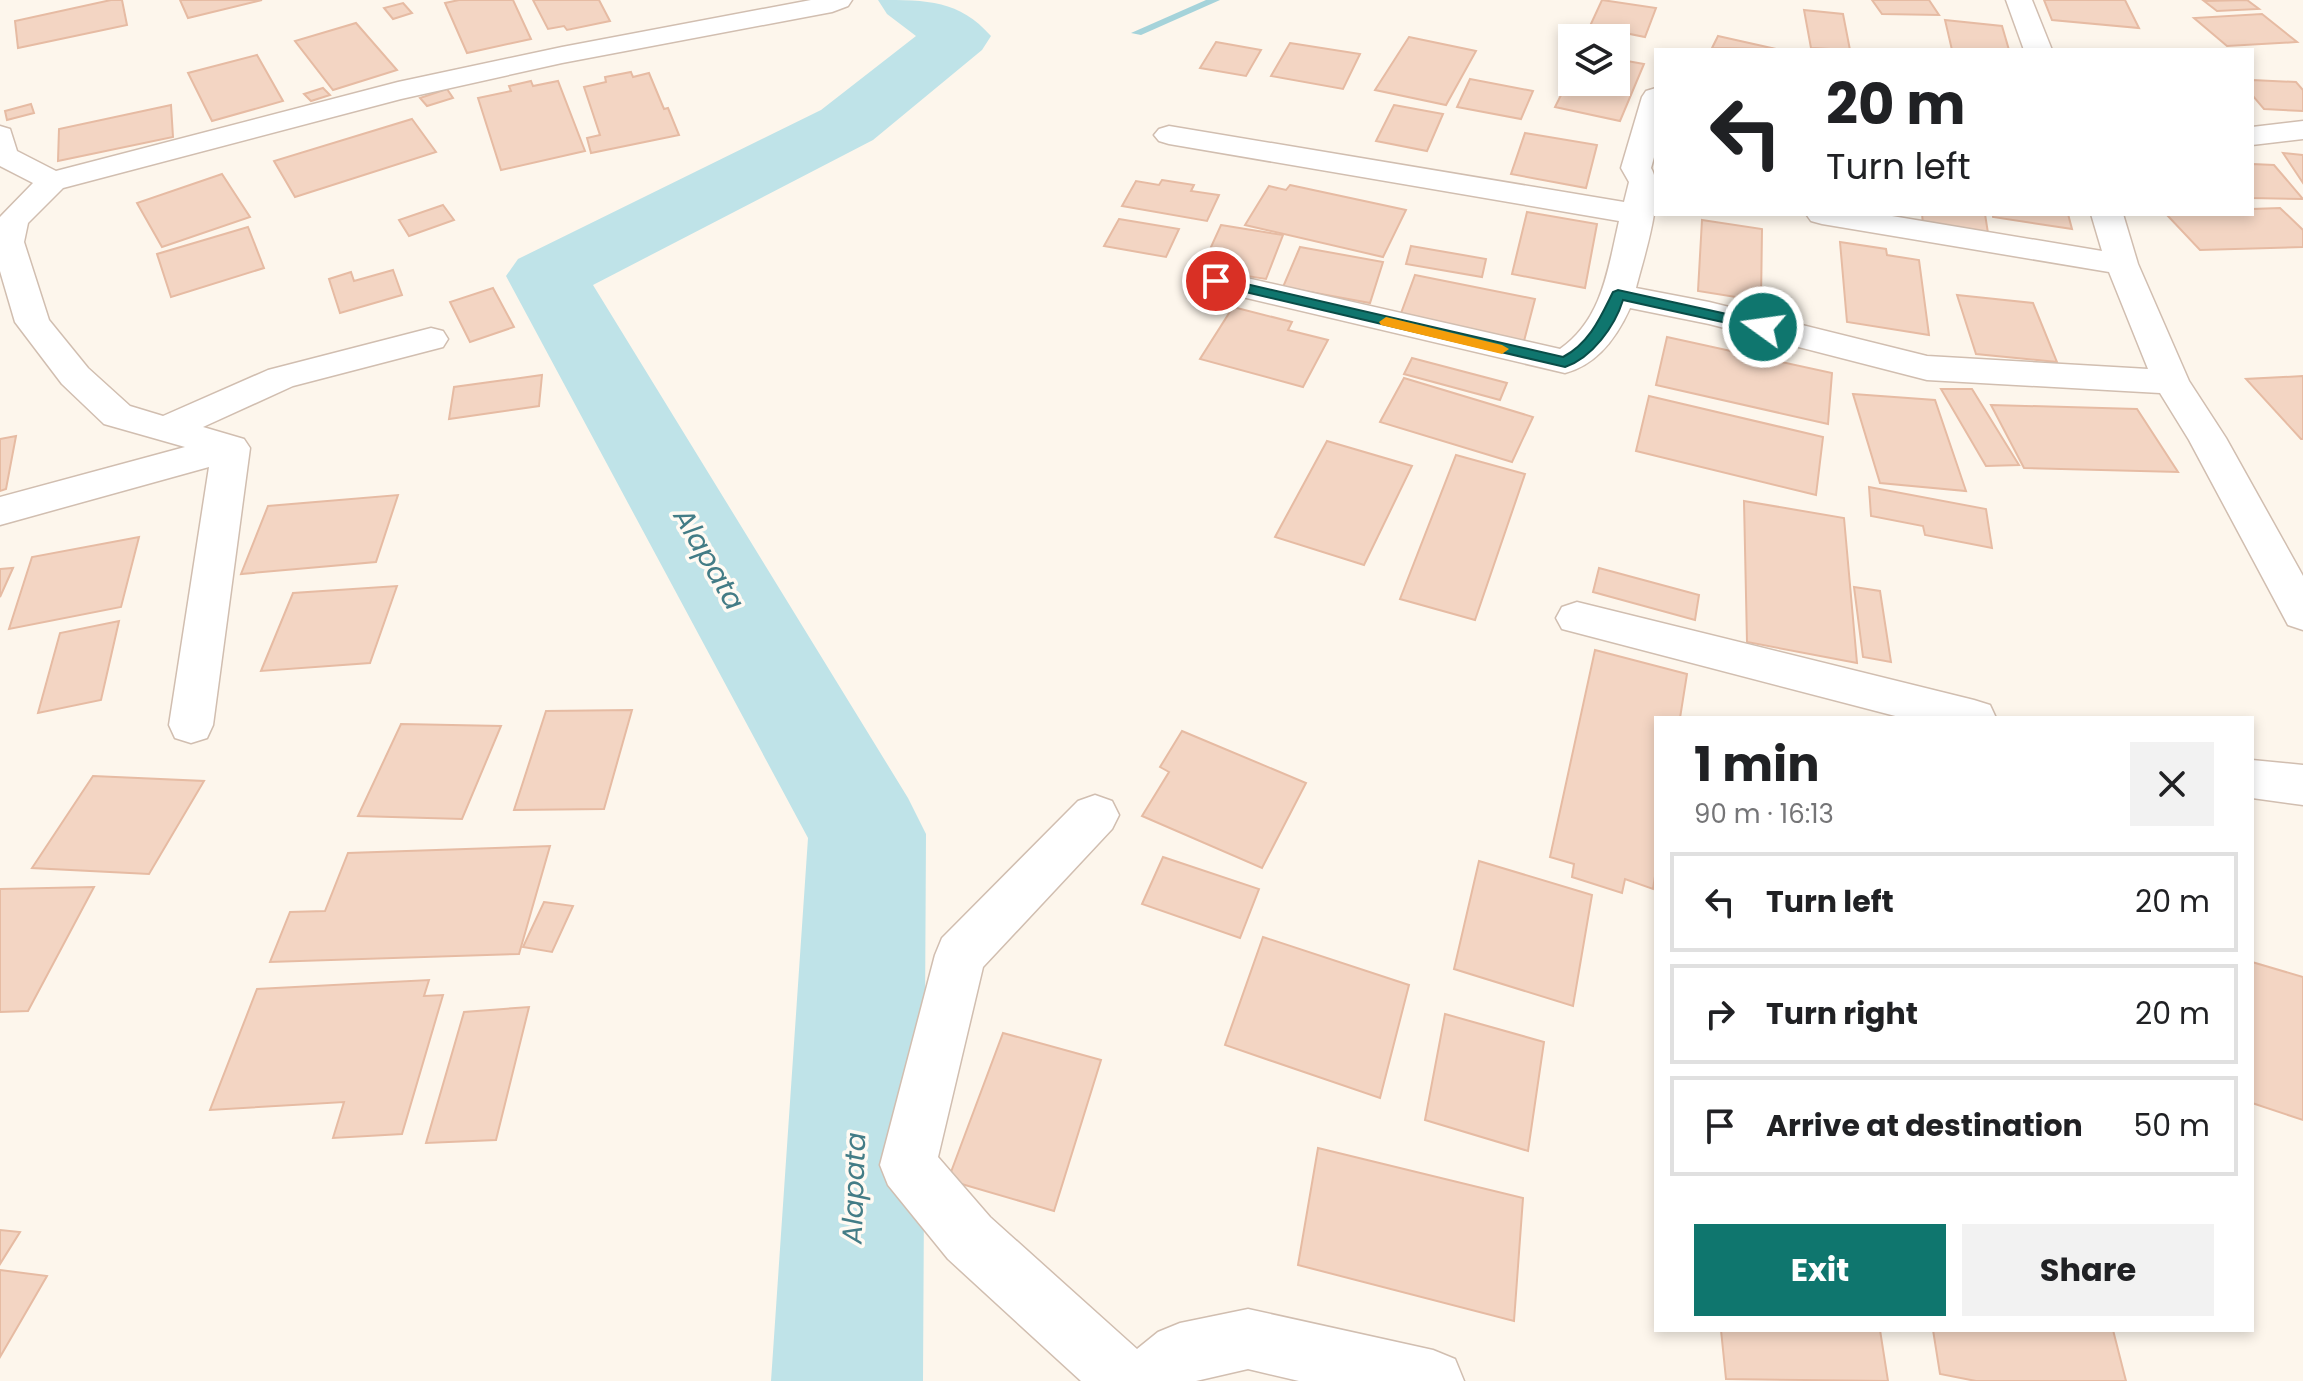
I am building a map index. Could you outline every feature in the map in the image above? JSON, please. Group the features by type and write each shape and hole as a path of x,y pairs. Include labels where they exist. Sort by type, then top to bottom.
{"street":[{"path":"231,448 117,415 75,376 32,322 4,243 13,221 52,181 398,91 832,4 839,0"},
{"path":"2019,0 2037,48"},
{"path":"1216,281 1565,362 1580,354 1611,315 1618,295 1636,214 1650,184 1636,168 1654,104"},
{"path":"2254,136 2303,130"},
{"path":"0,135 3,155 52,181"},
{"path":"1169,135 1636,214"},
{"path":"1834,216 2122,264"},
{"path":"2108,216 2122,264 2171,382 2207,438 2303,614"},
{"path":"1618,295 1709,313 1927,368 2171,382"},
{"path":"166,429 281,378 431,339"},
{"path":"0,511 231,448"},
{"path":"191,725 231,448"},
{"path":"1577,618 1966,716"},
{"path":"2254,779 2303,785"},
{"path":"1095,815 960,955 908,1165 969,1238 1126,1381"},
{"path":"1146,1381 1180,1354 1248,1339 1433,1381"}],"building":[{"path":"122,0 127,25 18,48 15,21"},
{"path":"180,0 262,0 188,18"},
{"path":"513,0 531,39 467,53 445,3"},
{"path":"533,0 599,0 610,21 567,30 564,26 548,29"},
{"path":"1602,0 1656,8 1645,37 1630,34 1630,24 1591,24"},
{"path":"1872,0 1929,0 1939,15 1882,14"},
{"path":"2044,0 2125,0 2139,28 2052,20"},
{"path":"2247,0 2259,9 2217,11 2204,1"},
{"path":"403,3 412,13 393,19 384,8"},
{"path":"1804,10 1843,14 1850,48 1811,48"},
{"path":"2262,14 2297,42 2227,46 2194,18"},
{"path":"1945,20 2002,26 2008,48 1952,48"},
{"path":"356,23 397,70 333,90 295,41"},
{"path":"1718,36 1772,48 1712,48"},
{"path":"1409,37 1476,51 1446,105 1375,90"},
{"path":"1216,42 1261,50 1246,76 1200,68"},
{"path":"1290,43 1360,54 1343,89 1271,76"},
{"path":"257,55 283,101 212,121 188,73"},
{"path":"1630,62 1644,64 1620,121 1555,107 1560,96 1630,96"},
{"path":"631,72 633,77 649,73 679,135 591,153 587,138 600,135 584,87 606,82 605,77"},
{"path":"1470,79 1533,91 1521,119 1457,107"},
{"path":"2254,80 2296,82 2303,90 2303,111 2264,109 2254,97"},
{"path":"531,81 533,86 558,81 585,151 501,170 478,98 511,91 509,86"},
{"path":"323,88 330,95 311,101 304,94"},
{"path":"447,89 453,98 427,106 420,98"},
{"path":"31,104 34,113 7,120 5,111"},
{"path":"171,105 173,137 58,161 59,129"},
{"path":"1394,105 1443,114 1427,151 1376,141"},
{"path":"412,119 436,152 295,197 274,161"},
{"path":"1525,133 1597,145 1586,188 1511,174"},
{"path":"2283,153 2303,155 2303,183"},
{"path":"2254,164 2274,165 2303,199 2254,198"},
{"path":"222,174 250,217 162,247 137,203"},
{"path":"1162,180 1194,185 1191,191 1219,195 1207,221 1122,206 1136,181 1159,185"},
{"path":"1290,185 1406,210 1383,257 1245,225 1269,186 1286,190"},
{"path":"443,205 454,220 409,236 399,220"},
{"path":"2280,208 2303,230 2303,247 2200,250 2168,216 2254,216 2254,209"},
{"path":"1527,212 1597,224 1585,288 1512,274"},
{"path":"1922,216 1985,216 1988,233 1923,224"},
{"path":"2069,216 2072,229 1993,217"},
{"path":"1119,219 1179,229 1166,257 1104,246"},
{"path":"1702,220 1762,229 1761,301 1698,291"},
{"path":"1221,225 1283,235 1266,279 1201,269"},
{"path":"248,227 264,268 171,297 157,254"},
{"path":"1840,242 1886,249 1887,255 1919,260 1929,335 1847,322"},
{"path":"1411,246 1486,259 1482,277 1406,264"},
{"path":"1300,247 1383,262 1370,303 1283,287"},
{"path":"393,270 402,295 340,313 329,279 351,272 354,281"},
{"path":"1415,275 1535,299 1524,341 1400,316"},
{"path":"493,288 514,327 470,342 450,302"},
{"path":"1957,295 2033,303 2057,362 1976,354"},
{"path":"1233,307 1292,322 1288,330 1328,340 1303,387 1200,359"},
{"path":"1667,337 1832,373 1828,424 1656,385"},
{"path":"1412,358 1507,383 1500,400 1404,374"},
{"path":"542,375 539,406 449,419 454,387"},
{"path":"2303,376 2303,439 2301,439 2246,379"},
{"path":"1404,378 1533,417 1512,462 1380,422"},
{"path":"1941,389 1972,389 2019,465 1986,466"},
{"path":"1853,394 1935,400 1966,491 1880,483"},
{"path":"1649,396 1823,437 1816,495 1636,451"},
{"path":"1991,405 2137,409 2178,472 2024,468"},
{"path":"16,436 6,489 0,491 0,439"},
{"path":"1327,441 1412,466 1364,565 1275,537"},
{"path":"1456,455 1525,474 1475,620 1400,599"},
{"path":"1869,487 1986,509 1992,548 1925,535 1923,526 1871,516"},
{"path":"398,495 376,562 241,574 268,506"},
{"path":"1744,501 1844,518 1857,663 1747,642"},
{"path":"139,537 121,607 9,629 32,557"},
{"path":"13,568 0,597 0,569"},
{"path":"1599,568 1699,595 1695,620 1593,592"},
{"path":"397,586 370,663 261,671 293,593"},
{"path":"1854,587 1880,591 1891,662 1863,657"},
{"path":"119,621 101,700 38,713 60,633"},
{"path":"1595,650 1687,674 1680,716 1654,716 1653,889 1625,879 1622,893 1572,877 1574,864 1550,857"},
{"path":"632,710 604,809 514,810 546,711"},
{"path":"401,724 501,726 462,819 358,816"},
{"path":"1182,731 1306,783 1262,868 1142,816 1169,772 1160,767"},
{"path":"93,776 204,781 149,874 32,868"},
{"path":"550,846 519,954 270,962 290,912 325,911 348,853"},
{"path":"1163,857 1259,889 1240,938 1142,904"},
{"path":"1479,861 1592,895 1573,1006 1454,969"},
{"path":"94,887 28,1011 0,1012 0,889"},
{"path":"544,902 573,906 552,952 523,947"},
{"path":"1263,937 1409,985 1380,1098 1225,1045"},
{"path":"2254,963 2303,977 2303,1120 2254,1104"},
{"path":"429,980 424,996 443,995 402,1134 333,1138 344,1102 210,1110 257,989"},
{"path":"529,1007 496,1140 426,1143 464,1012"},
{"path":"1445,1014 1544,1042 1528,1151 1425,1120"},
{"path":"1003,1033 1101,1060 1054,1211 948,1180"},
{"path":"1318,1148 1523,1198 1514,1321 1298,1265"},
{"path":"0,1230 20,1232 0,1264"},
{"path":"0,1270 47,1276 0,1357"},
{"path":"1721,1332 1880,1332 1888,1381 1726,1379"},
{"path":"1933,1332 2114,1332 2126,1381 1976,1381 1940,1374"}],"waterway":[{"name":"Alapata","path":"847,1381 867,834 547,276 847,125 958,36 910,0"},
{"path":"1137,33 1215,0"}],"slow traffic":[{"path":"1386,322 1502,349"}],"route":[{"path":"1216,281 1565,362 1580,354 1611,315 1618,295 1763,327"}]}
